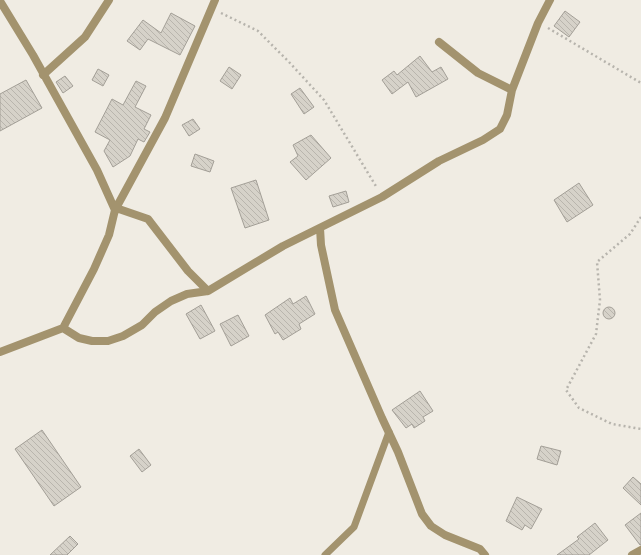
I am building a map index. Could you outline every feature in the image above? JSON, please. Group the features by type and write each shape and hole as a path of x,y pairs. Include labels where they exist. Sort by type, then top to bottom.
{"street":[{"path":"43,74 85,37 109,0"},
{"path":"0,352 63,328 94,269 108,235 115,209 165,118 216,0"},
{"path":"63,328 79,338 108,341 123,336 142,325 155,312 171,301 187,294 208,290 283,246 382,197 439,161 483,140 500,129 506,115 512,90 538,23 550,0"},
{"path":"0,1 97,170 115,209 148,219 188,271 208,290"},
{"path":"439,42 478,73 512,90"},
{"path":"320,228 321,245 335,310 398,452 422,514 431,526 445,535 480,550 485,555"},
{"path":"632,555 641,550"}],"lane":[{"path":"325,555 354,528 388,432"}],"path":[{"path":"212,9 258,31 324,100 382,197"},
{"path":"538,23 641,83"},
{"path":"641,217 630,234 597,262 600,300 596,334 566,390 578,408 612,424 641,429"}],"building":[{"path":"565,11 580,22 569,37 554,26"},
{"path":"171,13 195,26 180,55 148,39 140,50 127,41 143,20 161,33"},
{"path":"420,56 432,72 441,67 448,79 416,97 408,82 392,94 382,80 394,71 397,75"},
{"path":"229,67 241,75 232,89 220,81"},
{"path":"98,69 109,75 103,86 92,80"},
{"path":"65,76 73,86 63,93 56,82"},
{"path":"26,80 42,108 0,131 0,94"},
{"path":"136,81 146,86 135,107 151,115 144,129 150,132 144,142 138,139 130,156 113,167 104,151 110,140 95,132 112,99 123,105"},
{"path":"300,88 314,107 304,114 291,94"},
{"path":"193,119 200,129 189,136 182,125"},
{"path":"311,135 331,158 306,180 290,162 298,156 293,145"},
{"path":"195,154 214,161 210,172 191,166"},
{"path":"256,180 269,220 245,228 231,188"},
{"path":"579,183 593,205 567,222 554,200"},
{"path":"346,191 349,202 333,207 329,196"},
{"path":"306,296 315,314 299,324 301,329 283,340 278,332 275,334 265,315 290,298 293,304"},
{"path":"201,305 215,331 200,339 186,314"},
{"path":"607,307 611,307 615,313 611,319 607,319 603,315 603,311"},
{"path":"238,315 249,336 231,346 220,324"},
{"path":"420,391 433,411 423,417 425,421 414,428 412,424 406,428 392,410"},
{"path":"42,430 81,487 54,506 15,449"},
{"path":"541,446 561,451 557,465 537,459"},
{"path":"139,449 151,465 142,472 130,456"},
{"path":"633,477 641,484 641,505 623,488"},
{"path":"517,497 542,509 531,529 525,525 522,530 506,521"},
{"path":"641,513 641,545 640,545 625,525"},
{"path":"595,523 608,540 589,555 557,555 579,539 577,537"},
{"path":"70,536 78,544 67,555 50,555"}]}
